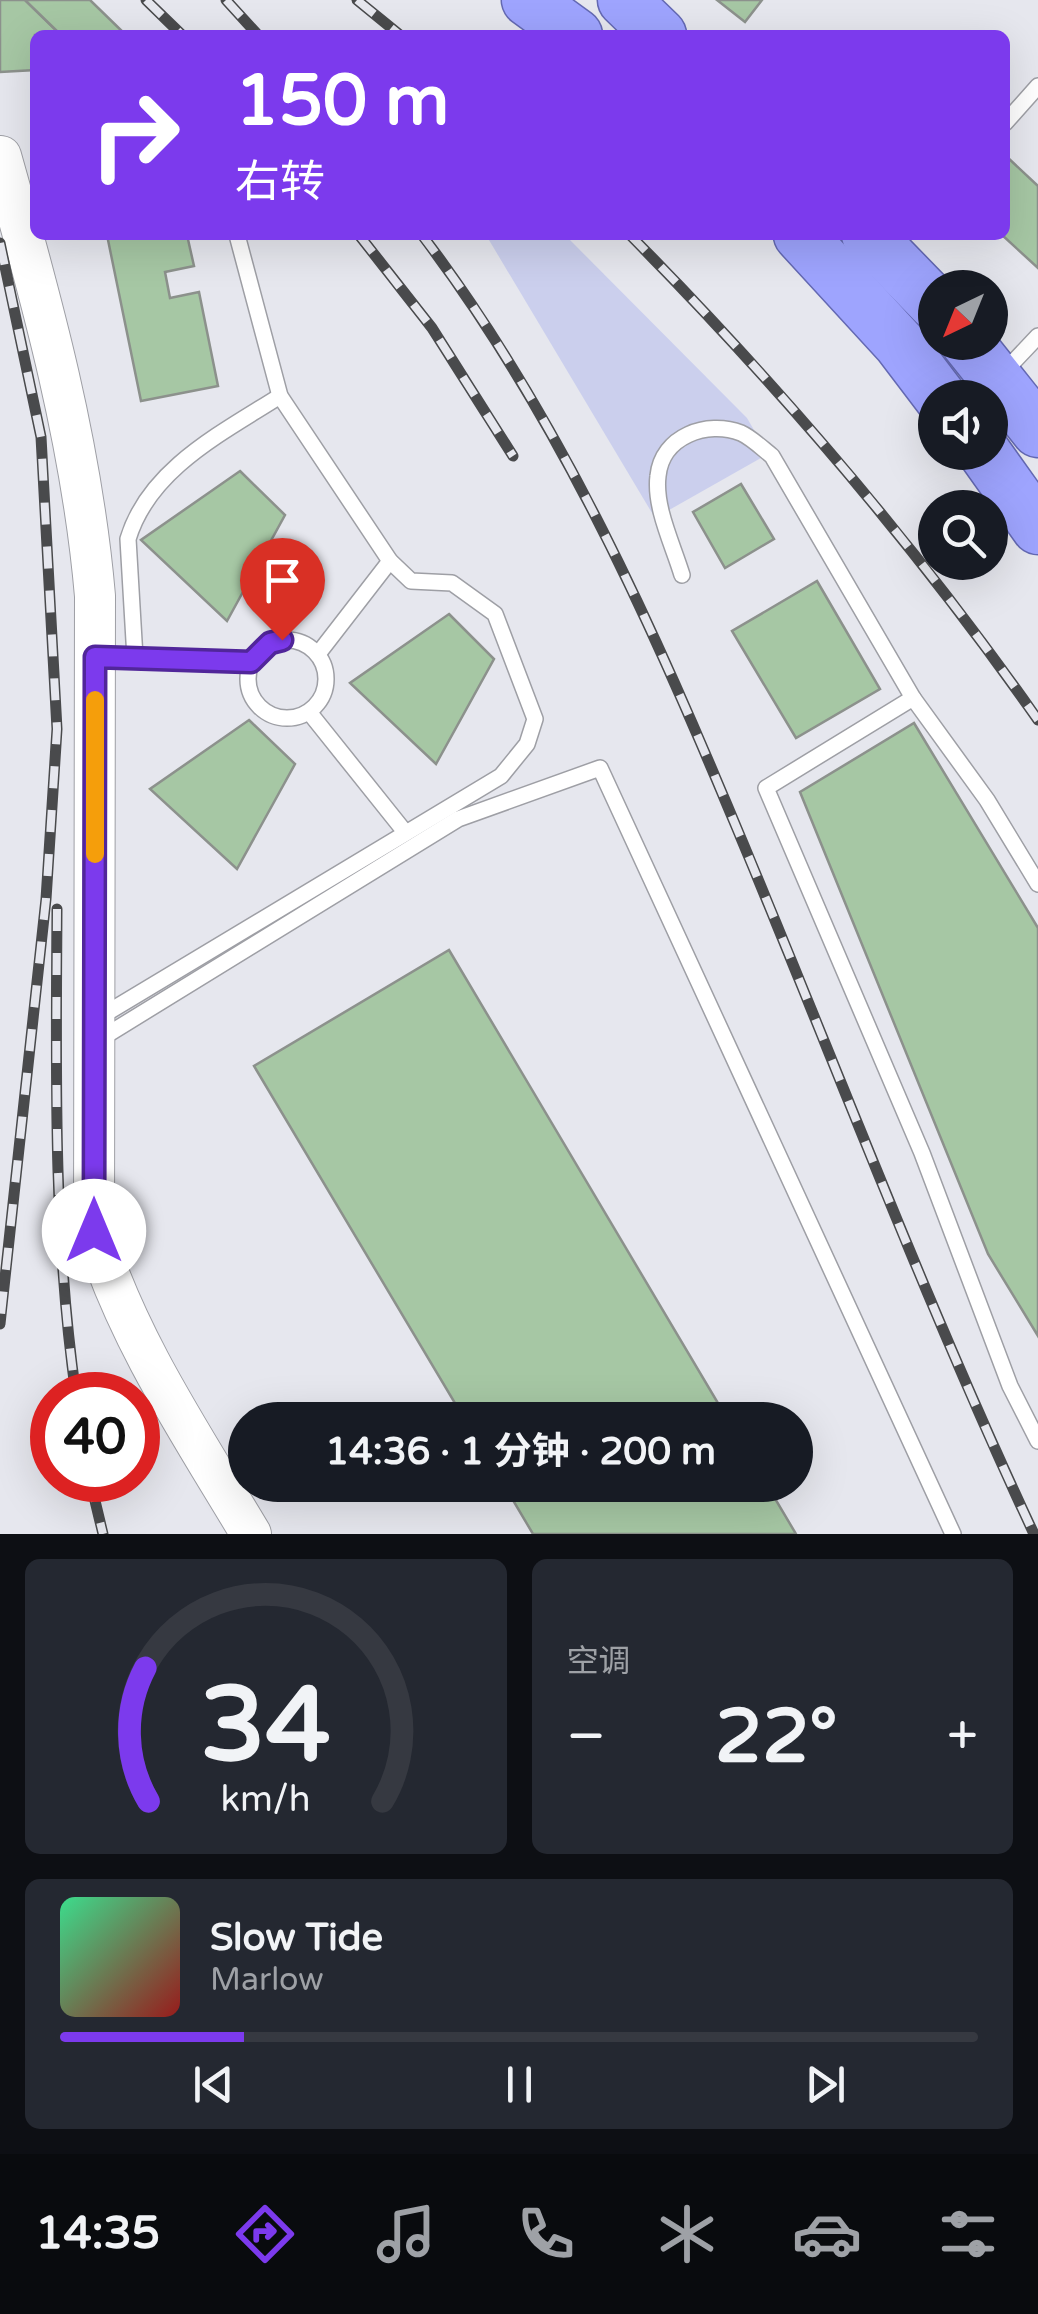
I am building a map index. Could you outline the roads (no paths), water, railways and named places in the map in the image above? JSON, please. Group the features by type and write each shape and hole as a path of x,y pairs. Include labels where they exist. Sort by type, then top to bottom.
{"highway":[{"path":"528,0 569,30"},
{"path":"624,0 655,30"},
{"path":"805,240 900,344 927,380"},
{"path":"885,245 918,284"},
{"path":"982,361 1038,432"},
{"path":"997,470 1038,528"}],"street":[{"path":"1,156 52,335 88,520 95,657 94,1231 114,1296 136,1341 251,1534"}],"lane":[{"path":"1010,117 1038,86"},
{"path":"94,1031 405,832 500,776 527,744 535,719 495,614 452,583 412,581 390,561 280,396 238,240"},
{"path":"982,361 1038,336"},
{"path":"136,658 128,539 134,520 184,457 280,396"},
{"path":"682,575 660,502 658,475 666,455 682,436 712,426 743,434 772,456 914,698 987,800 1038,884"},
{"path":"318,654 390,561"},
{"path":"296,640 318,654 326,679 318,704 309,712 284,719 260,708 248,687 251,662 270,643 296,640"},
{"path":"95,657 251,662"},
{"path":"914,698 766,788 922,1153 1010,1386 1038,1442"},
{"path":"309,712 405,832"},
{"path":"94,1031 458,819 600,768 954,1534"}],"railway":[{"path":"146,0 177,30"},
{"path":"226,0 253,30"},
{"path":"357,0 394,30"},
{"path":"363,240 432,328 513,456"},
{"path":"426,240 518,378 602,528 639,606 743,843 957,1363 1034,1534"},
{"path":"635,240 844,469 944,592 1038,720"},
{"path":"0,243 41,437 57,729 46,899 0,1324"},
{"path":"57,909 60,1213 73,1372"},
{"path":"95,1502 103,1534"}]}
